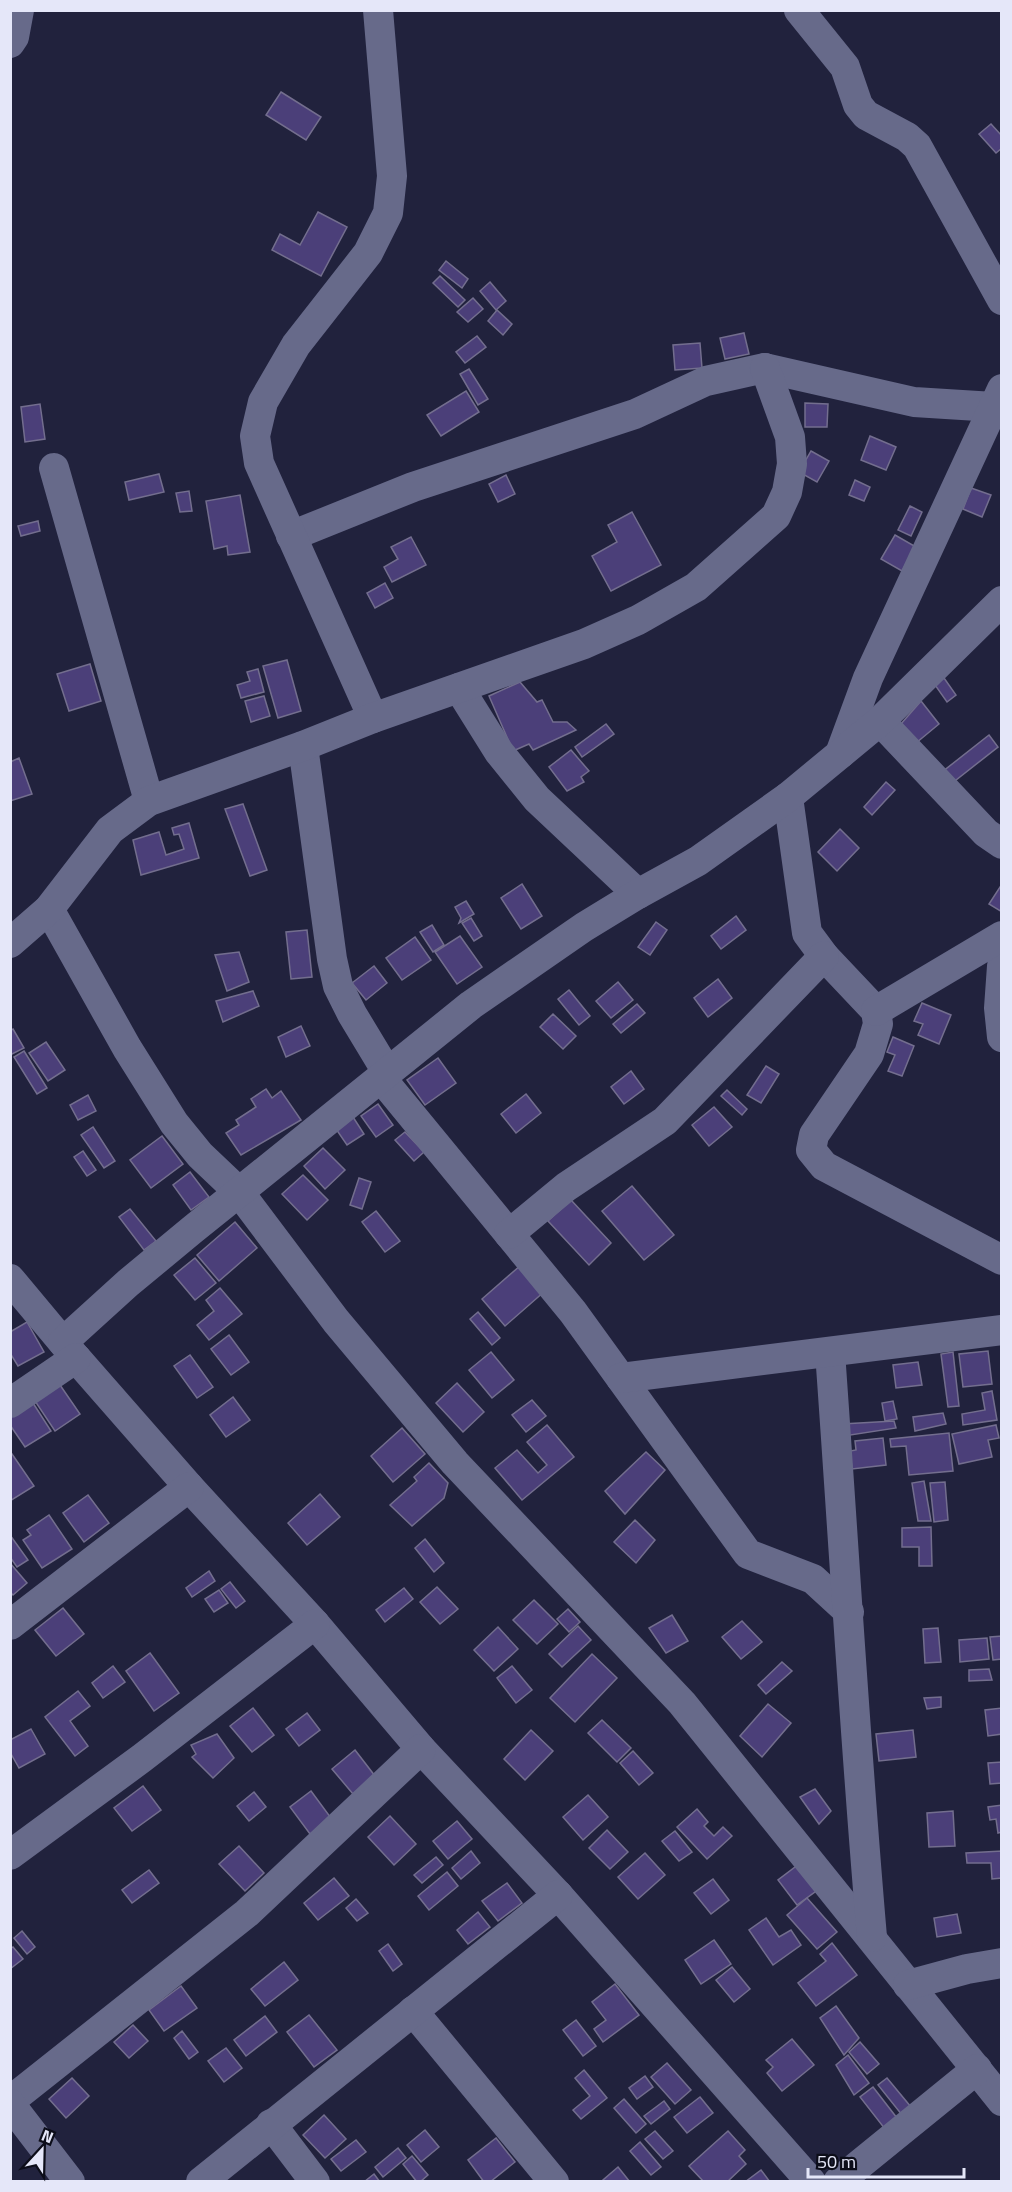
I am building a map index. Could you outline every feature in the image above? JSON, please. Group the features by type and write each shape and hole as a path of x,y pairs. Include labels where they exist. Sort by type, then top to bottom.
{"street":[{"path":"10,43 14,37 20,10"},
{"path":"373,718 259,463 255,436 263,402 296,345 368,253 388,213 392,176 378,10"},
{"path":"799,10 845,68 858,105 866,115 907,137 917,146 1002,300"},
{"path":"291,536 413,487 635,414 706,381 765,368 914,402 998,398 868,678 839,756"},
{"path":"10,943 48,909 110,830 149,801 303,746 373,718 584,644 638,620 696,587 776,516 787,492 792,464 790,437 765,368"},
{"path":"54,468 149,801"},
{"path":"10,1403 70,1350 128,1283 239,1192 519,970 638,894 698,861 788,797 880,721 1002,601"},
{"path":"459,688 499,753 537,799 638,894"},
{"path":"880,721 986,833 1002,844"},
{"path":"303,746 332,959 338,986 384,1075 573,1312 748,1554 813,1579 849,1612"},
{"path":"788,797 807,933 824,956 876,1011 878,1024 869,1054 814,1135 811,1150 824,1166 1002,1260"},
{"path":"48,909 127,1048 174,1123 200,1155 239,1192 336,1321 455,1463 682,1703 1002,2101"},
{"path":"876,1011 1002,936"},
{"path":"509,1234 566,1187 665,1121 824,956"},
{"path":"1002,966 999,1008 1002,1037"},
{"path":"10,1279 189,1487 315,1624 421,1749 558,1895 811,2181"},
{"path":"621,1378 1002,1330"},
{"path":"830,1352 858,1773 872,1937"},
{"path":"10,1625 189,1487"},
{"path":"10,1855 142,1758 315,1624"},
{"path":"70,2181 10,2103 247,1913 421,1749"},
{"path":"201,2181 558,1895"},
{"path":"908,1985 967,1969 1002,1963"},
{"path":"413,2011 554,2181"},
{"path":"838,2181 977,2069"},
{"path":"271,2124 315,2181"}],"building":[{"path":"281,92 321,117 306,140 266,115"},
{"path":"991,124 1002,136 1002,148 996,153 979,134"},
{"path":"318,212 347,227 321,276 272,250 280,234 300,245"},
{"path":"446,261 468,279 462,288 439,270"},
{"path":"440,276 465,300 458,307 433,283"},
{"path":"490,282 506,301 496,310 480,291"},
{"path":"473,298 483,309 468,322 457,312"},
{"path":"497,310 512,324 503,335 488,321"},
{"path":"744,333 749,354 725,359 720,338"},
{"path":"477,336 486,347 465,363 456,352"},
{"path":"700,343 702,368 675,370 673,345"},
{"path":"469,369 488,399 478,405 460,374"},
{"path":"466,391 479,412 441,436 427,415"},
{"path":"805,403 828,404 827,427 805,427"},
{"path":"40,404 45,439 25,442 21,407"},
{"path":"870,436 896,447 886,470 861,460"},
{"path":"811,451 829,461 817,482 799,472"},
{"path":"159,474 164,492 129,500 125,482"},
{"path":"506,475 515,494 498,502 489,484"},
{"path":"855,480 870,487 864,501 849,495"},
{"path":"971,488 991,495 982,517 963,509"},
{"path":"189,491 192,511 180,512 176,493"},
{"path":"240,495 250,552 228,555 227,546 214,549 206,501"},
{"path":"910,506 922,512 911,536 898,530"},
{"path":"632,512 661,565 611,591 592,556 617,542 608,525"},
{"path":"38,521 40,531 21,536 18,526"},
{"path":"895,535 916,547 902,571 881,559"},
{"path":"411,537 426,565 392,582 384,567 398,559 391,547"},
{"path":"385,583 393,598 375,608 367,593"},
{"path":"287,660 301,711 278,718 263,666"},
{"path":"90,664 101,701 69,711 57,674"},
{"path":"258,669 264,692 241,698 237,685 250,681 247,672"},
{"path":"944,678 956,695 947,702 935,685"},
{"path":"520,682 537,702 542,700 553,722 567,722 576,730 533,750 529,744 513,751 489,696"},
{"path":"264,696 270,716 251,722 245,701"},
{"path":"921,701 939,724 916,743 900,725"},
{"path":"606,724 614,734 582,757 575,747"},
{"path":"989,735 998,747 951,784 942,772"},
{"path":"571,750 589,771 581,777 584,782 567,791 549,767"},
{"path":"19,758 32,794 10,801 10,762"},
{"path":"886,782 895,790 872,815 864,807"},
{"path":"243,804 267,870 250,876 225,809"},
{"path":"189,823 199,858 141,875 133,840 159,832 166,855 184,849 179,834 174,835 172,828"},
{"path":"840,829 859,848 837,871 818,852"},
{"path":"522,884 542,916 521,929 501,898"},
{"path":"1002,884 1002,912 989,904"},
{"path":"466,901 474,914 459,923 461,918 455,907"},
{"path":"736,916 746,930 721,949 711,936"},
{"path":"471,918 482,936 474,941 462,923"},
{"path":"656,922 667,930 650,955 638,947"},
{"path":"432,925 444,945 433,952 420,932"},
{"path":"307,930 312,977 291,979 286,932"},
{"path":"460,936 482,967 457,984 435,952"},
{"path":"415,937 431,960 402,980 386,958"},
{"path":"239,952 249,982 227,991 215,955"},
{"path":"374,966 387,983 366,1000 352,983"},
{"path":"718,979 732,998 708,1017 694,998"},
{"path":"618,982 633,1000 611,1018 596,1001"},
{"path":"569,990 590,1016 579,1025 558,999"},
{"path":"253,991 259,1006 223,1022 216,1001"},
{"path":"922,1003 951,1015 939,1044 918,1035 923,1024 914,1021"},
{"path":"637,1004 645,1013 621,1033 613,1024"},
{"path":"553,1014 576,1036 563,1049 540,1027"},
{"path":"301,1026 310,1046 286,1057 278,1037"},
{"path":"13,1029 24,1048 10,1055 10,1031"},
{"path":"893,1037 914,1046 902,1076 888,1071 895,1055 887,1052"},
{"path":"46,1042 65,1070 48,1081 29,1053"},
{"path":"24,1051 47,1088 37,1094 14,1057"},
{"path":"438,1058 456,1083 425,1105 407,1080"},
{"path":"766,1066 779,1074 761,1103 747,1095"},
{"path":"631,1071 644,1089 624,1104 611,1087"},
{"path":"266,1089 272,1098 281,1091 301,1120 241,1155 226,1133 239,1125 236,1120 256,1107 251,1099"},
{"path":"727,1090 747,1109 742,1115 721,1096"},
{"path":"526,1094 541,1113 516,1133 501,1114"},
{"path":"88,1095 96,1111 78,1120 70,1105"},
{"path":"378,1104 393,1125 376,1137 361,1116"},
{"path":"714,1107 732,1127 709,1146 692,1125"},
{"path":"353,1117 364,1134 347,1145 336,1129"},
{"path":"93,1127 115,1161 104,1168 81,1135"},
{"path":"405,1132 424,1152 414,1161 395,1140"},
{"path":"162,1136 183,1164 151,1188 130,1160"},
{"path":"323,1148 345,1170 325,1189 304,1166"},
{"path":"83,1151 96,1170 87,1176 74,1157"},
{"path":"190,1172 209,1197 191,1210 173,1185"},
{"path":"303,1175 328,1200 307,1220 282,1194"},
{"path":"359,1178 371,1182 362,1209 350,1205"},
{"path":"632,1186 674,1235 644,1260 602,1211"},
{"path":"571,1200 611,1243 589,1265 548,1221"},
{"path":"130,1209 156,1241 144,1250 119,1217"},
{"path":"376,1211 400,1241 385,1252 362,1222"},
{"path":"235,1222 257,1248 219,1281 197,1255"},
{"path":"195,1258 216,1283 195,1300 174,1275"},
{"path":"521,1265 545,1291 505,1326 482,1299"},
{"path":"220,1288 242,1314 209,1340 197,1325 214,1311 206,1300"},
{"path":"478,1312 500,1338 492,1345 470,1319"},
{"path":"27,1322 44,1352 18,1366 10,1353 10,1332"},
{"path":"229,1335 249,1362 231,1375 211,1349"},
{"path":"988,1351 992,1384 963,1387 959,1354"},
{"path":"491,1352 514,1380 492,1398 469,1370"},
{"path":"953,1352 959,1406 948,1407 941,1354"},
{"path":"190,1355 213,1387 197,1398 174,1366"},
{"path":"918,1362 922,1385 896,1388 893,1365"},
{"path":"457,1383 484,1412 463,1432 436,1403"},
{"path":"60,1385 80,1414 55,1431 35,1401"},
{"path":"992,1391 997,1420 963,1425 962,1414 985,1410 982,1393"},
{"path":"233,1397 250,1420 226,1437 210,1415"},
{"path":"532,1400 546,1416 526,1432 512,1415"},
{"path":"893,1401 897,1419 885,1421 882,1403"},
{"path":"33,1403 51,1431 25,1447 10,1425 10,1417"},
{"path":"943,1413 946,1424 915,1431 913,1417"},
{"path":"894,1421 896,1428 844,1436 842,1424"},
{"path":"547,1425 574,1457 522,1500 495,1468 517,1450 538,1473 547,1465 527,1442"},
{"path":"996,1425 999,1438 988,1440 992,1457 959,1464 952,1434"},
{"path":"402,1428 425,1454 393,1482 371,1456"},
{"path":"949,1433 953,1471 909,1475 906,1446 891,1447 890,1439"},
{"path":"883,1438 886,1465 852,1469 850,1451 856,1450 855,1441"},
{"path":"646,1452 665,1470 625,1514 605,1491"},
{"path":"12,1454 34,1486 10,1501 10,1455"},
{"path":"429,1463 448,1483 444,1498 412,1526 390,1505 417,1481 414,1477"},
{"path":"924,1481 931,1521 918,1521 912,1483"},
{"path":"945,1482 948,1520 934,1522 930,1483"},
{"path":"320,1494 340,1517 307,1545 288,1523"},
{"path":"88,1495 109,1523 84,1542 63,1513"},
{"path":"49,1515 72,1549 42,1568 23,1540 31,1535 27,1530"},
{"path":"635,1520 655,1540 636,1563 614,1542"},
{"path":"931,1527 932,1566 919,1566 919,1547 902,1547 902,1528"},
{"path":"10,1535 28,1560 17,1567 10,1557"},
{"path":"425,1539 444,1563 434,1572 415,1548"},
{"path":"10,1563 27,1583 13,1595 10,1592"},
{"path":"209,1571 215,1581 192,1597 186,1588"},
{"path":"230,1582 245,1601 236,1608 221,1589"},
{"path":"437,1587 458,1609 440,1624 420,1602"},
{"path":"404,1588 413,1599 385,1622 376,1610"},
{"path":"219,1590 228,1603 214,1612 205,1599"},
{"path":"534,1600 558,1624 537,1644 513,1620"},
{"path":"63,1608 84,1634 56,1656 35,1630"},
{"path":"568,1609 580,1622 569,1632 557,1619"},
{"path":"672,1615 688,1641 666,1653 649,1628"},
{"path":"742,1621 762,1642 741,1659 722,1637"},
{"path":"578,1626 591,1640 562,1667 549,1654"},
{"path":"498,1627 518,1649 494,1671 474,1650"},
{"path":"938,1628 941,1662 925,1663 923,1629"},
{"path":"1002,1636 1002,1659 993,1660 990,1637"},
{"path":"987,1638 989,1659 960,1662 959,1640"},
{"path":"150,1653 179,1693 154,1711 126,1671"},
{"path":"592,1654 617,1678 575,1722 550,1698"},
{"path":"782,1662 792,1671 766,1694 758,1685"},
{"path":"113,1666 125,1682 103,1698 92,1683"},
{"path":"512,1666 532,1690 516,1703 497,1678"},
{"path":"989,1669 992,1680 969,1681 969,1670"},
{"path":"78,1691 90,1706 70,1721 88,1746 75,1756 45,1717"},
{"path":"941,1697 941,1707 927,1709 924,1698"},
{"path":"768,1704 791,1723 762,1757 740,1736"},
{"path":"253,1708 274,1735 252,1752 230,1726"},
{"path":"1002,1708 1002,1734 988,1736 985,1710"},
{"path":"307,1713 320,1730 299,1746 286,1729"},
{"path":"602,1720 631,1748 617,1762 588,1733"},
{"path":"31,1729 45,1754 19,1768 10,1752 10,1740"},
{"path":"531,1730 553,1751 525,1780 504,1759"},
{"path":"913,1730 916,1757 879,1761 876,1734"},
{"path":"217,1734 234,1758 213,1778 192,1757 196,1754 191,1745"},
{"path":"355,1750 375,1776 353,1794 332,1769"},
{"path":"633,1751 653,1773 639,1785 620,1763"},
{"path":"1002,1762 1002,1783 990,1784 988,1763"},
{"path":"143,1786 161,1810 132,1831 114,1808"},
{"path":"815,1789 831,1811 819,1824 800,1797"},
{"path":"311,1791 331,1818 310,1834 290,1807"},
{"path":"254,1792 266,1807 249,1821 237,1806"},
{"path":"588,1795 608,1817 583,1840 563,1817"},
{"path":"1002,1805 1002,1832 998,1833 996,1819 990,1820 988,1807"},
{"path":"697,1809 708,1822 704,1826 714,1836 723,1827 732,1836 707,1859 677,1827"},
{"path":"953,1811 955,1846 929,1847 927,1813"},
{"path":"390,1816 416,1844 394,1865 368,1837"},
{"path":"457,1821 472,1839 448,1859 433,1841"},
{"path":"607,1830 628,1852 610,1869 589,1848"},
{"path":"675,1831 692,1852 679,1861 662,1841"},
{"path":"239,1846 264,1873 245,1891 219,1864"},
{"path":"471,1851 480,1863 461,1879 452,1868"},
{"path":"1002,1851 1002,1878 992,1879 991,1863 967,1863 966,1853"},
{"path":"645,1853 665,1875 638,1899 618,1877"},
{"path":"436,1857 443,1865 422,1883 414,1875"},
{"path":"799,1864 819,1889 797,1905 778,1880"},
{"path":"149,1870 159,1883 132,1903 122,1890"},
{"path":"447,1872 458,1886 429,1910 418,1896"},
{"path":"334,1878 349,1896 318,1920 304,1903"},
{"path":"713,1879 729,1900 711,1914 694,1893"},
{"path":"507,1883 522,1903 498,1921 482,1901"},
{"path":"807,1898 837,1932 817,1949 787,1915"},
{"path":"356,1899 368,1913 357,1921 346,1908"},
{"path":"478,1912 490,1927 468,1944 457,1930"},
{"path":"957,1914 961,1933 937,1937 934,1918"},
{"path":"766,1918 779,1937 791,1930 801,1945 773,1965 749,1930"},
{"path":"22,1931 35,1947 27,1954 14,1938"},
{"path":"714,1940 731,1964 701,1984 685,1960"},
{"path":"832,1943 857,1975 816,2006 798,1983 826,1961 820,1954"},
{"path":"388,1944 402,1964 393,1971 379,1951"},
{"path":"13,1947 23,1959 10,1969 10,1949"},
{"path":"284,1962 298,1980 265,2006 251,1989"},
{"path":"732,1967 750,1989 734,2002 716,1980"},
{"path":"615,1984 639,2015 603,2042 594,2029 606,2020 592,2002"},
{"path":"181,1986 197,2008 164,2031 149,2010"},
{"path":"836,2006 859,2038 844,2055 820,2018"},
{"path":"309,2015 337,2050 314,2067 287,2032"},
{"path":"265,2016 277,2032 246,2056 234,2040"},
{"path":"576,2020 596,2046 583,2056 563,2030"},
{"path":"133,2025 148,2041 129,2058 114,2042"},
{"path":"182,2031 198,2052 189,2059 174,2038"},
{"path":"792,2039 814,2065 782,2091 767,2073 773,2067 766,2060"},
{"path":"860,2042 879,2064 867,2074 849,2052"},
{"path":"226,2048 242,2068 224,2082 208,2061"},
{"path":"848,2055 869,2083 854,2095 836,2065"},
{"path":"667,2063 691,2090 675,2104 651,2077"},
{"path":"584,2070 607,2098 581,2119 573,2110 590,2096 575,2078"},
{"path":"645,2076 653,2087 637,2099 629,2088"},
{"path":"72,2078 89,2096 66,2118 49,2099"},
{"path":"887,2078 911,2107 902,2115 878,2085"},
{"path":"873,2087 897,2118 885,2129 860,2097"},
{"path":"700,2097 713,2113 687,2133 674,2117"},
{"path":"624,2099 646,2124 636,2133 614,2108"},
{"path":"664,2101 670,2109 651,2124 644,2116"},
{"path":"324,2115 346,2139 325,2158 303,2135"},
{"path":"425,2130 439,2147 421,2162 407,2145"},
{"path":"655,2131 673,2151 663,2159 645,2139"},
{"path":"728,2131 745,2150 739,2156 746,2164 727,2182 704,2182 689,2166"},
{"path":"496,2138 515,2162 490,2182 484,2182 468,2160"},
{"path":"356,2140 366,2152 341,2171 331,2159"},
{"path":"640,2142 661,2167 651,2175 630,2151"},
{"path":"398,2148 406,2158 383,2177 375,2167"},
{"path":"412,2156 428,2175 420,2182 417,2182 403,2164"},
{"path":"618,2167 630,2182 604,2182 603,2180"},
{"path":"761,2170 770,2182 745,2182"},
{"path":"374,2174 380,2182 364,2182"}]}
